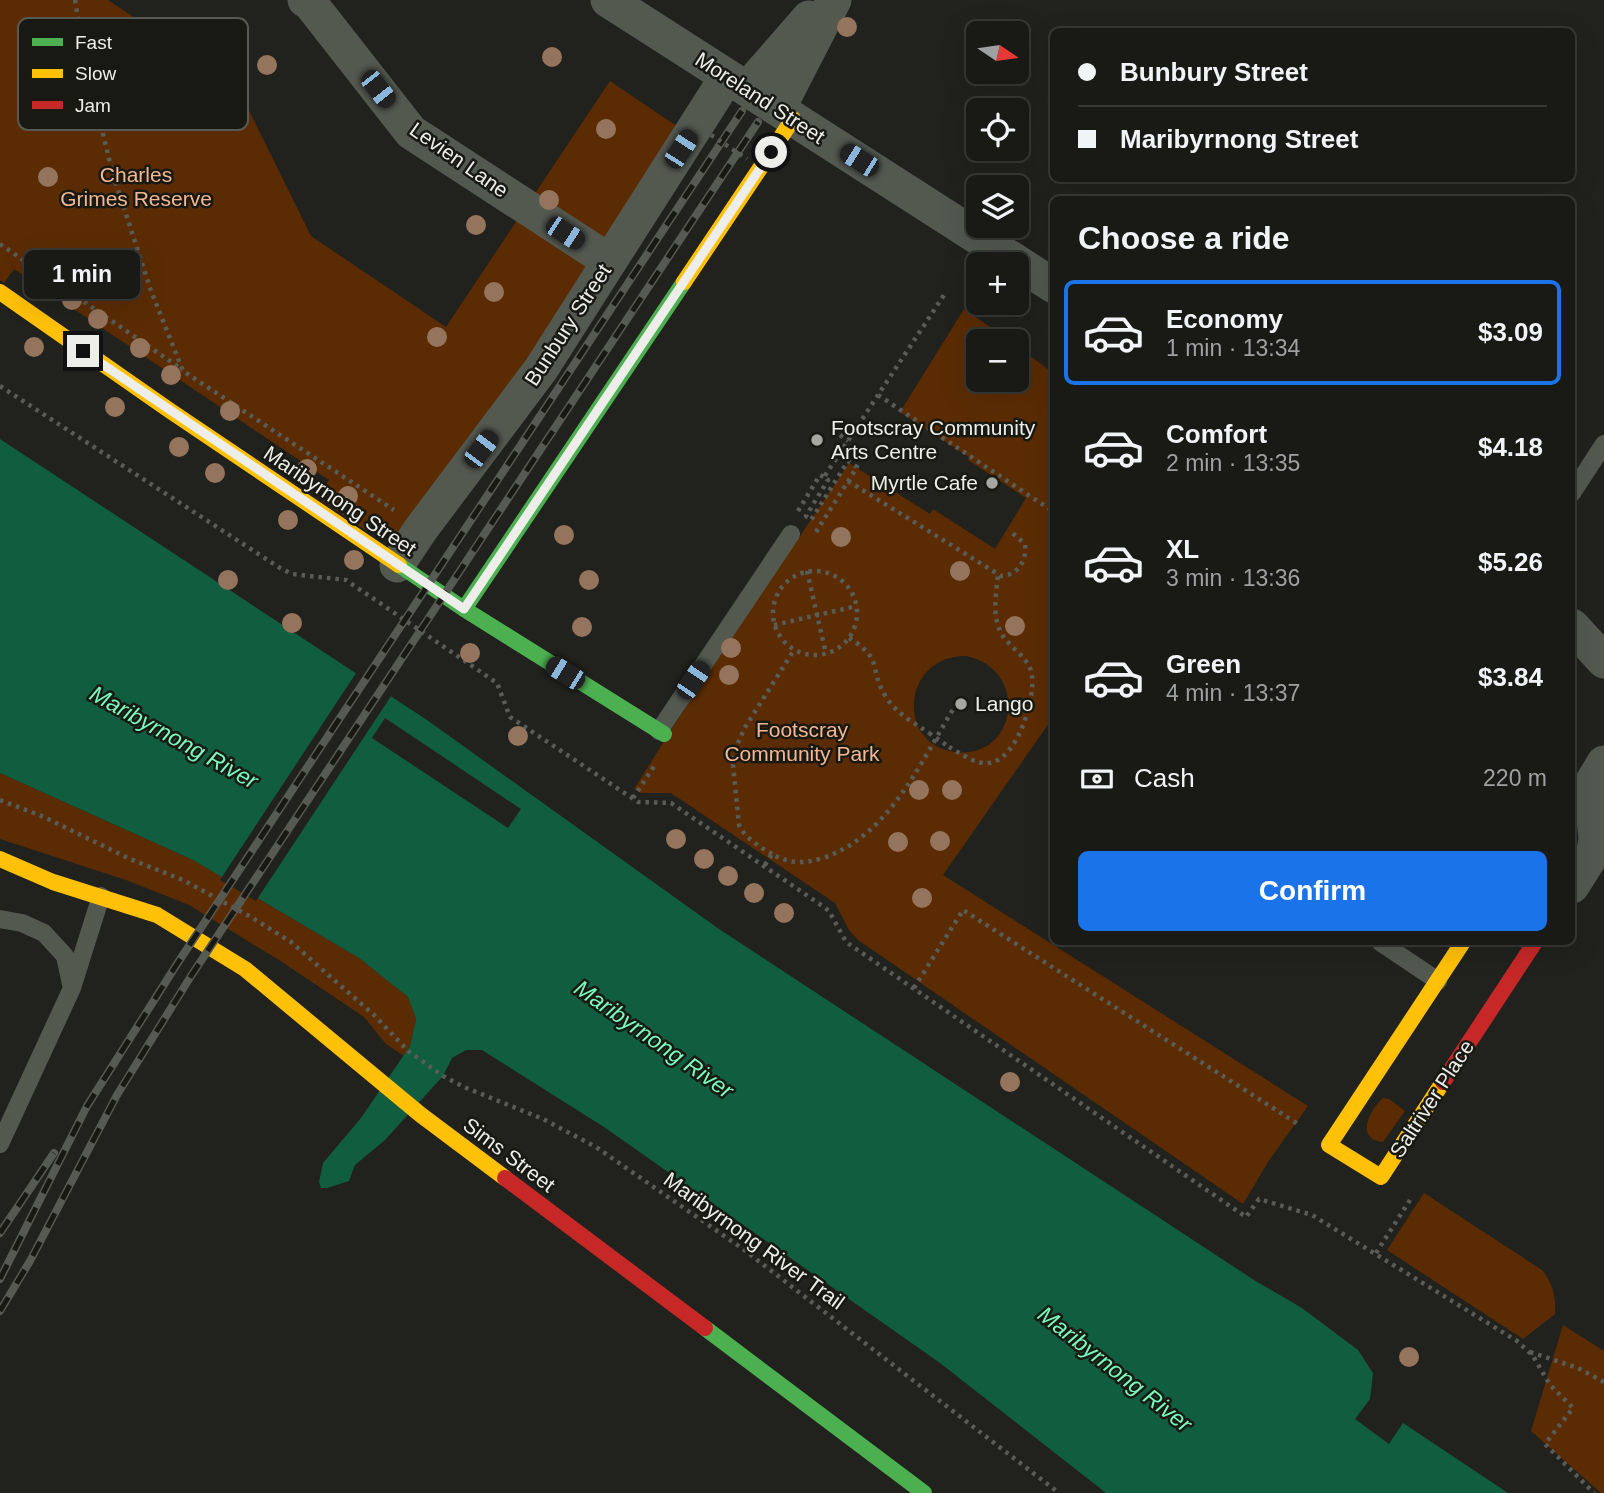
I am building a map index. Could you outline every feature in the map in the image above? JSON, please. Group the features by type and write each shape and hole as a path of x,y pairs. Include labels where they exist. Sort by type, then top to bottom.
{"street":[{"name":"Levien Lane","path":"305,0 411,132 610,261"},
{"name":"Moreland Street","path":"608,0 1050,283"},
{"name":"Bunbury Street","path":"397,565 421,528 541,369 610,261 737,83 824,0"},
{"path":"464,609 785,114 834,0"},
{"name":"Maribyrnong Street","path":"0,292 397,565 662,732"},
{"path":"1575,627 1604,634"},
{"path":"1575,629 1604,661"},
{"path":"1575,801 1585,794 1604,763"},
{"path":"1575,881 1594,851 1594,819 1604,796"},
{"name":"Sims Street","path":"0,859 52,882"},
{"name":"Sims Street","path":"0,874 52,882 157,915 246,970 421,1115 924,1493"},
{"name":"Saltriver Place","path":"1461,945 1329,1145 1381,1177 1533,945"}],"lane":[{"path":"1575,488 1604,444"},
{"path":"662,732 791,534"},
{"path":"0,1144 72,988 101,896"},
{"path":"0,919 22,923 44,933 65,956 72,988"},
{"path":"1384,945 1438,981"}],"path":[{"path":"75,0 78,18"},
{"path":"102,130 112,172 150,288 183,370"},
{"path":"711,135 747,159"},
{"path":"0,244 404,517"},
{"path":"824,477 946,292"},
{"path":"0,386 280,568 292,574 346,580 497,683 510,717 638,802 671,803 765,865 824,906 846,942 1246,1217 1259,1199 1307,1212 1517,1341 1529,1352 1546,1381 1573,1408 1545,1444 1594,1493"},
{"path":"878,394 1050,509"},
{"path":"840,435 848,441"},
{"path":"791,534 797,524 814,535 857,467 848,461 811,520 806,516 828,480 820,475 804,501"},
{"path":"848,481 998,575 1013,574 1021,566 1025,556 1023,540 1010,531"},
{"path":"807,571 826,654"},
{"path":"807,571 822,571 841,579 853,594 857,607 857,620 849,638 840,647 826,654 809,655 794,650 781,639 774,625 773,607 777,594 790,578 807,571"},
{"path":"849,638 872,656 882,690 890,703 949,747 979,763 995,762 1015,740 1032,698 1032,674 1028,663 1009,644 997,623 995,613 998,575"},
{"path":"774,625 857,607"},
{"path":"794,650 744,729 735,750 733,765 739,825 747,835 772,854 792,863 815,860 844,848 870,832 894,804 957,703"},
{"path":"765,865 772,854"},
{"path":"914,988 963,910 1298,1124"},
{"name":"Maribyrnong River Trail","path":"408,1051 443,1076 543,1119 596,1147 743,1249 1059,1493"},
{"path":"1376,1253 1410,1199"},
{"path":"1529,1352 1578,1368 1604,1382"}],"green space":[{"name":"Charles Grimes Reserve","path":"0,0 108,0 135,18 18,18 18,130 248,130 248,108 311,236 446,327 610,81 681,129 412,535 368,532 318,498 329,480 14,269 4,283 0,280"},
{"name":"Footscray Community Park","path":"964,309 966,315 973,315 993,329 966,329 966,392 1029,392 1029,355 1050,371 1050,722 943,875 1308,1106 1268,1162 1243,1204 858,940 849,930 835,903 671,793 641,793 634,789 692,697 849,463 930,514 933,509 995,549 1026,498 968,460 969,457 900,412","holes":["967,656 987,665 1001,678 1007,695 1008,713 1002,729 992,742 976,751 955,752 935,745 922,733 915,718 914,700 919,683 930,669 946,659"]},
{"path":"0,773 193,860 359,958 408,997 416,1019 410,1046 404,1056 386,1044 364,1017 279,960 189,905 126,880 0,839"},
{"path":"1383,1098 1389,1099 1405,1111 1383,1142 1374,1140 1369,1135 1367,1123 1373,1109"},
{"path":"1424,1193 1542,1270 1553,1290 1555,1314 1523,1339 1387,1250"},
{"path":"1563,1325 1604,1351 1604,1493 1531,1431"}],"water":[{"name":"Maribyrnong River","path":"0,439 427,720 719,929 1254,1280 1302,1308 1358,1350 1373,1373 1370,1399 1355,1419 1389,1444 1403,1423 1508,1493 1106,1493 940,1363 604,1127 482,1050 466,1050 452,1058 443,1076 385,1140 355,1165 349,1181 321,1188 319,1182 323,1163 361,1118 410,1046 416,1019 408,997 359,958 193,860 0,773"}],"pier":[{"path":"358,670 393,693 256,901 220,880"},
{"path":"385,718 521,809 508,828 372,738"}],"railway":[{"path":"0,1279 87,1106 177,964 742,111"},
{"path":"0,1311 30,1261 117,1095 191,976 758,122"},
{"path":"0,1233 54,1153"}],"traffic: fast":[{"path":"464,609 684,282"},
{"path":"399,565 464,609 664,734"},
{"path":"705,1328 924,1493"}],"traffic: slow":[{"path":"684,282 793,119"},
{"path":"0,292 399,565"},
{"path":"0,859 53,882 157,915 245,969 421,1115 505,1178"},
{"path":"1443,1082 1381,1177 1329,1145 1461,945"}],"traffic: jam":[{"path":"1443,1082 1533,945"},
{"path":"505,1178 705,1328"}],"place":[{"name":"Footscray Community Arts Centre","path":"817,440"},
{"name":"Myrtle Cafe","path":"992,483"},
{"name":"Lango","path":"961,704"}],"route":[{"path":"83,351 464,609 771,152"}]}
